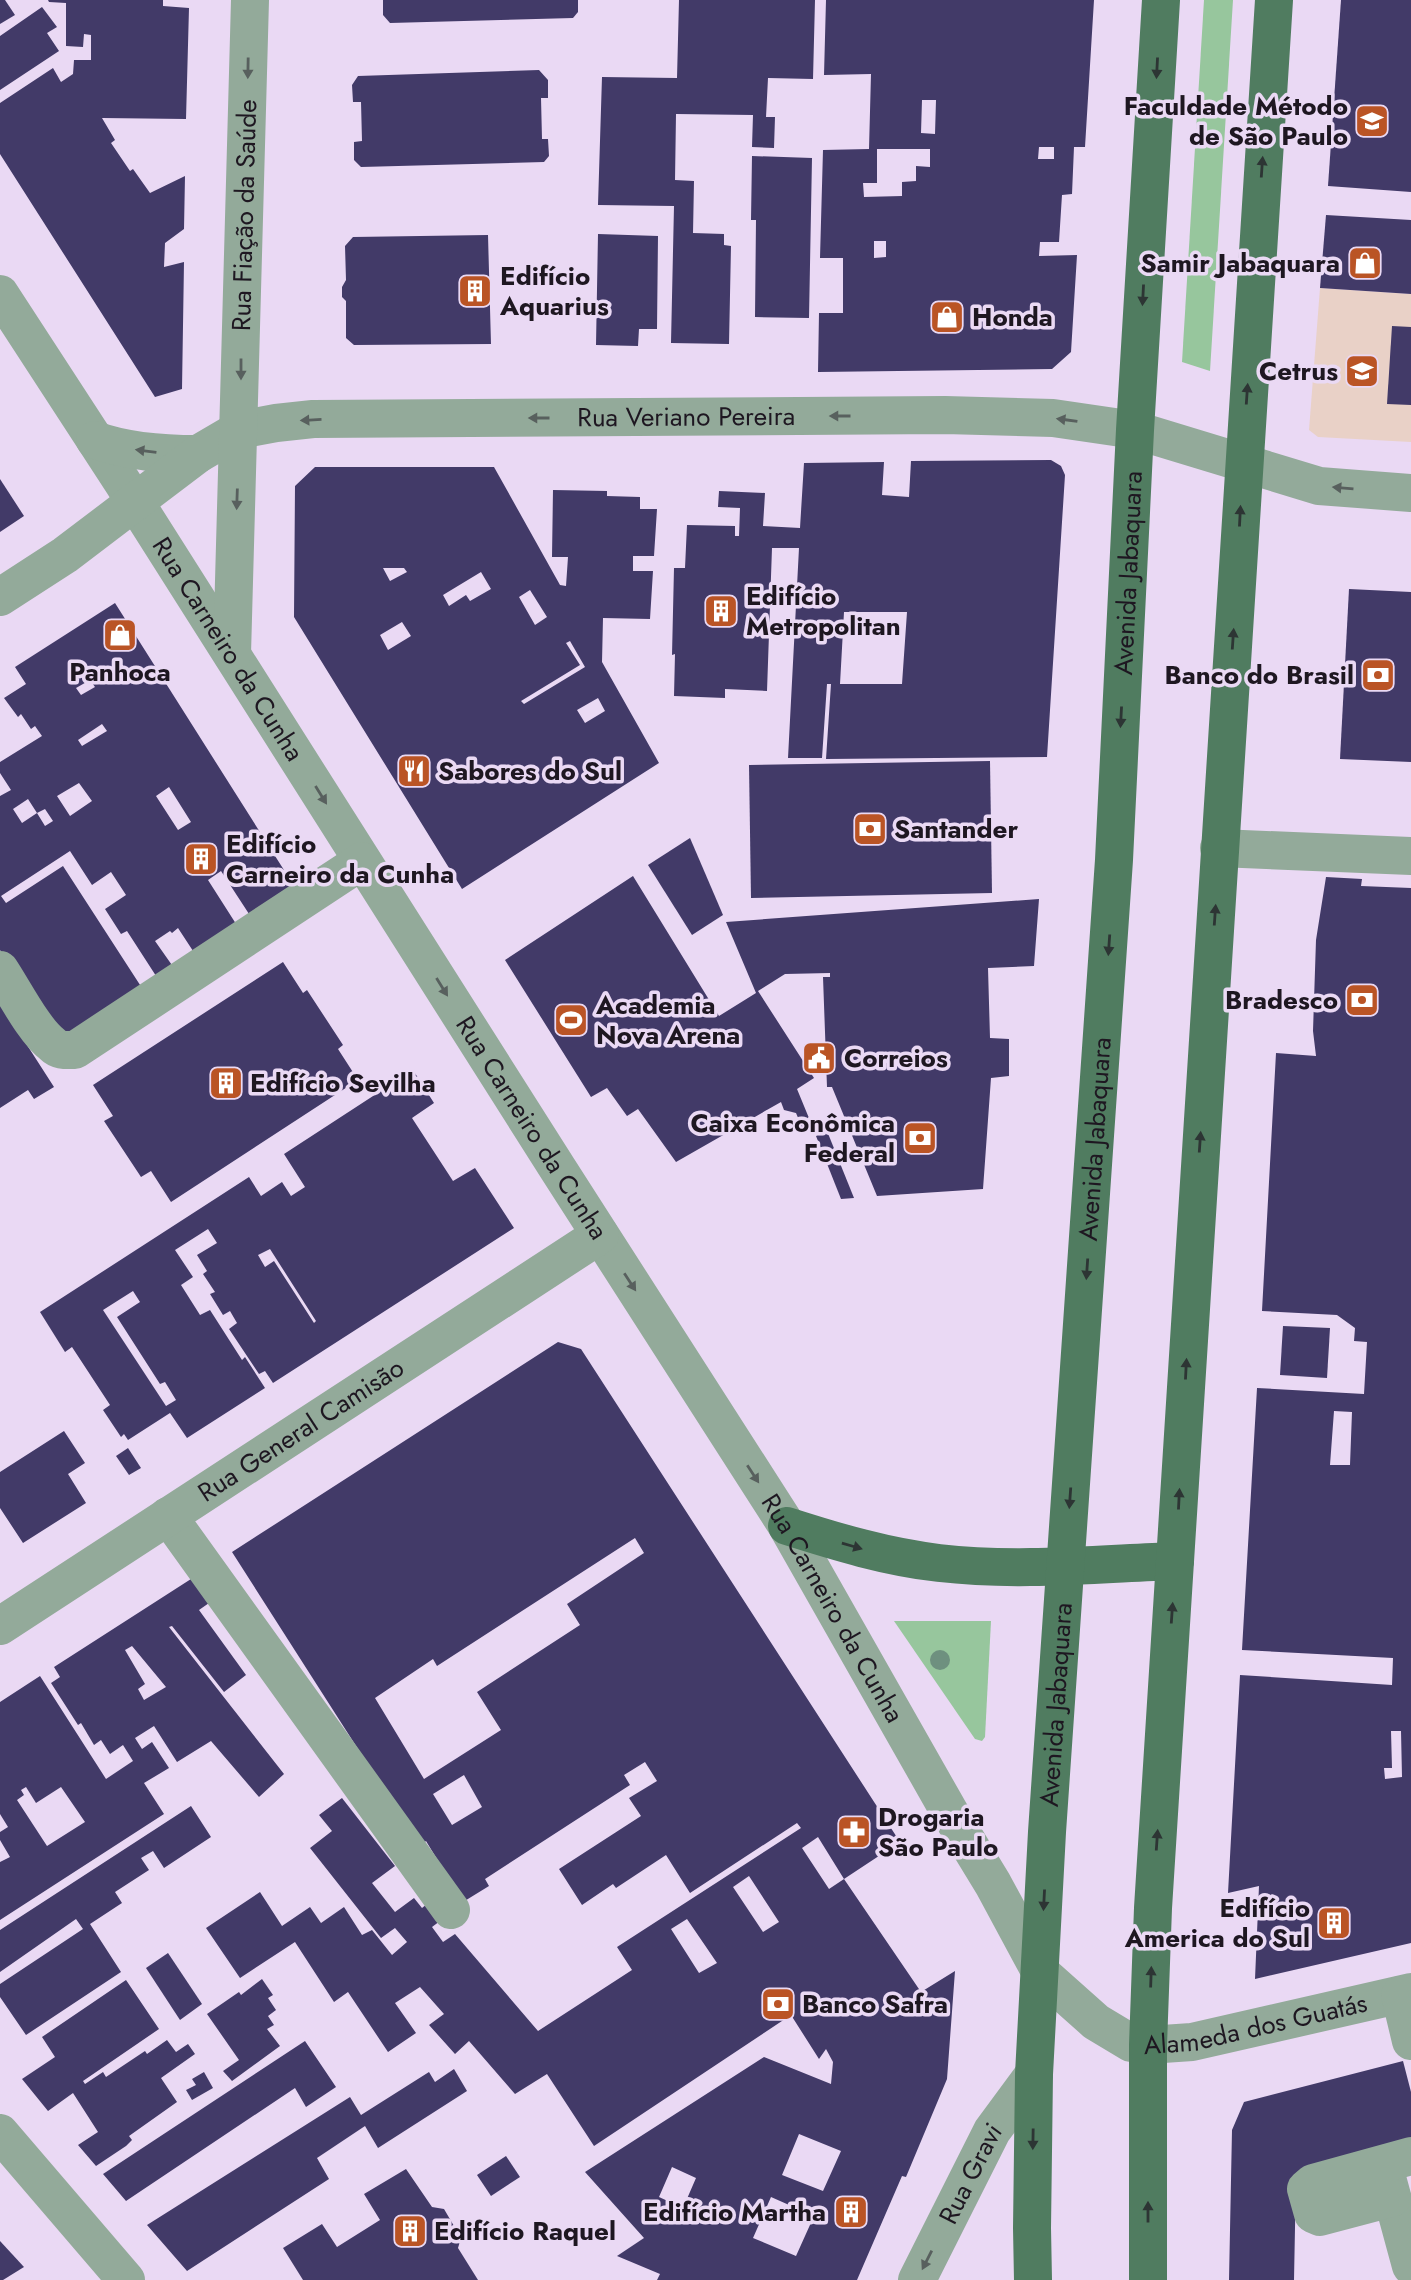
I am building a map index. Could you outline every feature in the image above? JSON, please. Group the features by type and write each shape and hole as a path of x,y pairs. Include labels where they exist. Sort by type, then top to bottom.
{"main road":[{"name":"Avenida Jabaquara","path":"1033,2280 1034,2074 1047,1832 1114,860 1135,430 1161,0"},
{"path":"1148,2280 1148,2045 1153,1908 1274,0"},
{"path":"787,1526 858,1549 938,1563 1000,1567 1175,1561"}],"street":[{"name":"Rua Fiação da Saúde","path":"239,430 250,0"},
{"name":"Rua Carneiro da Cunha","path":"0,294 787,1526 993,1884 1041,1973"},
{"name":"Rua Veriano Pereira","path":"0,597 65,555 198,453 239,430 313,419 946,415 1054,418 1135,430 1319,486 1411,494"},
{"path":"232,654 239,430"},
{"path":"95,440 137,451 198,453"},
{"path":"1219,848 1411,856"},
{"path":"0,970 42,1034 54,1047 64,1051 75,1050 362,861"},
{"name":"Rua General Camisão","path":"0,1626 600,1235"},
{"path":"168,1516 451,1910"},
{"name":"Alameda dos Guatás","path":"1041,1973 1106,2029 1131,2043 1148,2045 1192,2042 1405,1994"},
{"path":"1405,1994 1411,2041"},
{"name":"Rua Gravi","path":"917,2280 992,2131 1034,2074"},
{"path":"0,2133 126,2280"},
{"path":"1395,2173 1411,2266"}],"shaded area":[{"name":"Cetrus","path":"1320,288 1411,294 1411,442 1318,437 1309,430"}],"green space":[{"path":"1204,0 1233,0 1210,371 1182,362"},
{"path":"894,1621 991,1621 985,1737 982,1741 975,1739"}],"building":[{"path":"0,0 5,0 15,15 0,24"},
{"path":"48,0 163,0 163,6 189,8 186,119 102,118 115,140 111,143 130,171 133,169 150,193 185,176 184,229 165,243 164,267 184,262 182,389 155,397 0,154 0,103 53,68 61,82 73,74 74,60 91,60 91,35 84,34 83,47 66,46 66,3"},
{"path":"383,0 578,0 578,12 573,18 390,23 383,15"},
{"path":"679,0 815,0 813,79 768,78 766,117 775,117 774,148 752,147 753,115 676,114 675,180 694,181 693,233 724,234 724,245 731,246 729,344 671,343 674,206 598,205 602,77 677,78"},
{"path":"826,0 1094,0 1085,147 1074,147 1072,194 1062,195 1059,242 1040,242 1039,256 1077,255 1071,352 1052,369 818,372 819,313 843,313 843,258 820,258 823,150 869,149 871,74 824,75","holes":["922,100 936,100 935,134 921,133","1039,147 1054,147 1054,159 1038,159","877,149 930,149 930,167 916,166 916,181 902,182 902,196 864,197 863,183 877,183","874,241 886,241 886,257 874,258"]},
{"name":"Faculdade Método de São Paulo","path":"1341,0 1411,0 1411,192 1328,186"},
{"path":"42,7 57,27 47,33 59,51 0,90 0,36"},
{"path":"539,70 548,80 548,98 541,98 542,139 548,139 549,156 544,162 361,167 354,160 354,142 362,141 361,102 353,102 352,85 358,76"},
{"path":"752,156 812,158 809,318 755,317 756,220 751,220"},
{"path":"1326,215 1411,220 1411,294 1320,288"},
{"path":"598,234 658,236 657,329 639,329 638,346 596,345"},
{"name":"Edifício Aquarius","path":"488,235 491,344 354,345 346,338 346,301 342,297 342,287 346,280 345,246 353,237"},
{"path":"1392,326 1411,327 1411,405 1387,404"},
{"path":"1051,460 1061,466 1065,475 1047,757 826,759 831,684 827,684 822,758 788,758 799,548 772,548 767,691 725,689 725,698 674,696 674,568 685,568 687,525 735,526 735,536 739,536 740,508 718,507 719,491 765,493 763,526 800,528 804,463 884,462 882,495 909,497 911,461","holes":["844,612 907,612 902,684 840,684"]},
{"path":"315,467 494,467 560,585 566,586 568,557 552,557 553,490 607,491 607,496 640,497 640,509 657,509 654,556 633,556 633,571 653,571 650,619 603,618 602,662 659,763 462,889 294,617 295,486","holes":["383,568 404,568 407,572 390,581","481,572 491,589 470,601 466,595 449,606 443,595","530,590 547,617 535,625 519,597","402,622 411,636 388,650 380,635","570,641 585,667 524,704 521,701 580,665 566,643","598,698 605,711 585,723 577,710"]},
{"path":"0,479 24,516 0,532"},
{"name":"Banco do Brasil","path":"1349,589 1411,592 1411,762 1340,759"},
{"path":"115,603 296,889 251,917 221,871 208,880 238,927 195,954 178,928 172,933 170,931 155,941 174,968 158,979 127,931 121,934 105,909 126,895 111,872 92,885 70,851 1,896 6,903 63,866 142,988 76,1031 60,1033 0,950 0,796 11,790 0,773 0,762 42,736 35,726 31,729 21,714 18,717 4,698 26,684 15,667","holes":["90,680 95,687 81,695 76,688","102,724 107,731 82,746 78,740","79,783 92,801 70,816 57,796","169,787 191,822 178,830 156,796","28,799 37,813 22,823 13,809","45,809 53,821 45,826 37,813"]},
{"name":"Santander","path":"990,761 992,893 751,898 749,765"},
{"path":"690,838 723,915 692,935 648,865"},
{"path":"633,876 719,1016 756,993 726,922 1039,899 1034,966 988,968 990,1038 1009,1039 1009,1076 991,1078 983,1189 877,1196 832,1087 827,1087 823,977 830,977 830,973 785,974 758,991 814,1078 797,1089 811,1123 802,1127 796,1113 784,1110 781,1102 676,1162 638,1109 627,1116 607,1088 591,1097 505,960"},
{"path":"1326,877 1362,879 1361,886 1411,888 1411,1943 1255,1979 1259,1886 1228,1893 1240,1675 1392,1685 1393,1658 1242,1650 1257,1388 1364,1394 1367,1342 1354,1341 1355,1328 1337,1315 1262,1311 1276,1053 1316,1056 1313,1031 1316,940","holes":["1334,1411 1352,1412 1350,1465 1330,1465","1391,1731 1401,1731 1402,1777 1385,1779 1384,1768 1392,1768"]},
{"name":"Edifício Sevilha","path":"283,962 303,993 307,990 343,1045 338,1049 358,1080 171,1202 151,1171 141,1177 104,1121 113,1116 93,1085"},
{"path":"0,1003 54,1087 34,1099 28,1090 0,1108"},
{"path":"413,1070 434,1103 412,1118 453,1181 475,1168 514,1228 273,1383 265,1371 259,1374 229,1329 237,1323 230,1311 223,1315 210,1294 215,1292 203,1274 207,1271 197,1255 217,1243 208,1229 175,1250 193,1277 181,1285 200,1315 210,1310 242,1360 245,1357 265,1388 187,1438 170,1413 128,1440 124,1434 121,1437 103,1410 110,1405 72,1347 65,1352 40,1312 249,1177 261,1196 282,1182 291,1196 305,1187 284,1154","holes":["270,1249 316,1321 314,1323 274,1261 265,1267 258,1255","133,1291 140,1302 117,1317 160,1384 165,1382 176,1400 166,1406 103,1310"]},
{"path":"827,1131 854,1198 841,1199 816,1136"},
{"path":"1283,1326 1330,1328 1327,1378 1280,1375"},
{"path":"558,1342 581,1349 900,1842 844,1879 921,1992 955,1971 947,2079 906,2177 902,2176 857,2280 657,2280 660,2274 617,2256 644,2238 585,2172 764,2057 831,2084 833,2062 826,2049 819,2059 791,2015 594,2146 547,2074 515,2094 469,2041 455,2054 429,2025 444,2014 420,1987 395,2003 416,2033 388,2052 348,1992 334,2002 295,1942 240,1978 206,1928 260,1892 282,1926 310,1907 321,1923 344,1907 362,1935 372,1930 392,1955 407,1942 395,1928 381,1938 310,1848 332,1831 319,1815 342,1798 395,1866 372,1883 395,1912 414,1898 422,1908 427,1904 440,1921 432,1927 443,1942 455,1934 538,2031 632,1970 617,1947 801,1828 797,1823 690,1893 666,1855 616,1888 613,1884 582,1905 559,1869 641,1816 629,1798 657,1781 645,1762 624,1775 630,1785 485,1879 489,1886 463,1902 426,1841 420,1846 232,1552","holes":["635,1538 644,1553 567,1604 580,1625 477,1692 501,1730 424,1779 375,1698 433,1659 437,1666","464,1775 482,1807 452,1825 433,1794","818,1837 844,1879 829,1889 802,1848","749,1876 779,1922 763,1932 733,1887","687,1919 717,1963 699,1973 671,1929","799,2134 841,2151 823,2191 782,2175","672,2167 696,2178 683,2208 659,2197","771,2197 814,2216 796,2256 753,2238"]},
{"path":"64,1431 85,1463 68,1474 86,1503 23,1543 0,1508 0,1472"},
{"path":"128,1448 141,1468 129,1475 116,1456"},
{"path":"191,1579 209,1603 199,1610 246,1675 224,1692 172,1626 169,1627 284,1774 259,1797 211,1741 177,1762 154,1726 135,1738 142,1749 152,1742 169,1768 144,1783 164,1814 0,1920 0,1862 10,1857 0,1840 0,1832 8,1827 0,1814 0,1702 40,1676 106,1779 133,1761 123,1745 110,1754 101,1740 94,1745 51,1683 60,1677 54,1667","holes":["132,1646 166,1687 144,1700 138,1689 145,1684 125,1650","26,1787 36,1803 61,1787 85,1822 47,1846 17,1800 24,1795 21,1790"]},
{"path":"191,1806 211,1837 164,1868 153,1851 141,1858 149,1870 115,1892 122,1903 90,1924 121,1972 26,2035 0,1997 0,1984 83,1929 76,1919 0,1972 0,1930"},
{"path":"168,1953 202,2004 180,2020 146,1968"},
{"path":"262,1979 273,1995 268,1998 276,2010 268,2016 274,2025 267,2029 280,2046 232,2081 223,2071 239,2060 207,2014 239,1992 241,1995"},
{"path":"126,1980 159,2029 83,2081 85,2084 103,2072 106,2077 167,2040 176,2052 188,2044 195,2054 161,2078 177,2102 129,2136 132,2140 126,2146 96,2166 78,2145 98,2132 73,2093 48,2111 22,2079 55,2057 42,2037"},
{"path":"305,2041 336,2087 306,2107 295,2088 126,2201 103,2174"},
{"path":"1403,2061 1411,2092 1411,2146 1296,2175 1294,2280 1229,2280 1232,2130 1244,2102"},
{"path":"454,2069 467,2091 378,2148 365,2126 317,2158 329,2179 187,2271 147,2225 350,2097 361,2115 429,2072 435,2082"},
{"path":"204,2072 213,2088 192,2100 186,2090 196,2085 192,2079"},
{"path":"506,2156 520,2177 491,2196 477,2175"},
{"name":"Edifício Raquel","path":"406,2169 432,2207 444,2209 461,2238 458,2248 478,2280 303,2280 283,2248 322,2224 337,2247 380,2220 364,2194"},
{"path":"0,2241 24,2267 3,2280 0,2280"}],"place":[{"name":"Faculdade Método de São Paulo","path":"1372,121"},
{"name":"Samir Jabaquara","path":"1365,263"},
{"name":"Edifício Aquarius","path":"475,291"},
{"name":"Honda","path":"947,317"},
{"name":"Cetrus","path":"1362,371"},
{"name":"Edifício Metropolitan","path":"721,611"},
{"name":"Panhoca","path":"120,635"},
{"name":"Banco do Brasil","path":"1378,675"},
{"name":"Sabores do Sul","path":"414,771"},
{"name":"Santander","path":"870,829"},
{"name":"Edifício Carneiro da Cunha","path":"201,859"},
{"name":"Bradesco","path":"1362,1000"},
{"name":"Academia Nova Arena","path":"571,1020"},
{"name":"Correios","path":"819,1058"},
{"name":"Edifício Sevilha","path":"226,1083"},
{"name":"Caixa Econômica Federal","path":"920,1138"},
{"name":"Drogaria São Paulo","path":"854,1832"},
{"name":"Edifício America do Sul","path":"1334,1923"},
{"name":"Banco Safra","path":"778,2004"},
{"name":"Edifício Martha","path":"851,2212"},
{"name":"Edifício Raquel","path":"410,2231"}]}
